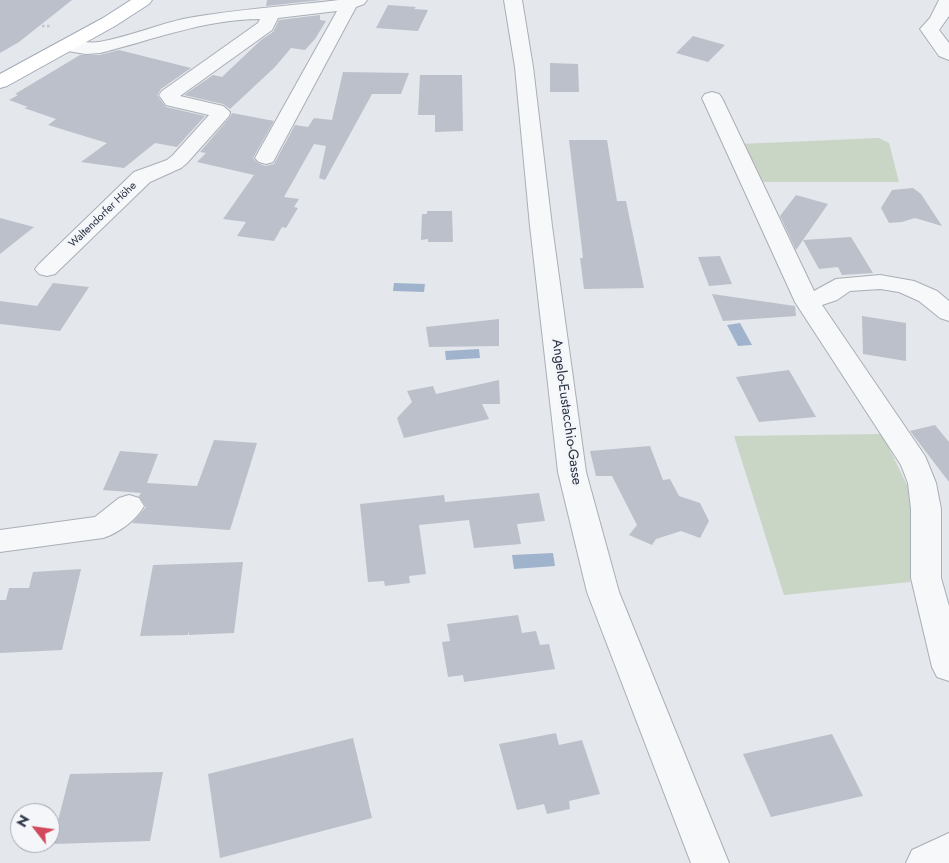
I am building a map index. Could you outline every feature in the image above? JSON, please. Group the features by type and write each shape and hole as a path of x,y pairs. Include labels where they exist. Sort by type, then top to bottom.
{"main road":[{"path":"0,82 68,46 143,0"}],"street":[{"name":"Angelo-Eustacchio-Gasse","path":"513,0 524,67 541,226 572,472 603,592 710,863"},
{"path":"948,0 938,20 928,29 949,54"},
{"path":"68,46 100,47 186,24 243,14 271,14 354,2"},
{"path":"266,158 354,2"},
{"name":"Waltendorfer Höhe","path":"47,269 142,177 174,164 180,159 219,116 220,112 216,110 173,101 169,96 266,26 271,14"},
{"path":"712,98 807,302 915,463 922,483 926,509 926,578 949,667"},
{"path":"807,302 828,295 844,284 880,282 905,286 928,296 949,313"},
{"path":"0,541 103,527 129,506"},
{"path":"925,863 949,851"}],"path":[{"path":"42,26 50,26"}],"green space":[{"path":"879,138 889,143 899,182 756,182 740,144"},
{"path":"882,434 910,491 910,582 784,595 734,436"}],"water":[{"path":"394,283 425,284 424,292 393,291"},
{"path":"740,323 752,345 738,346 727,325"},
{"path":"479,349 480,358 446,360 445,351"},
{"path":"553,553 555,566 514,569 512,555"}],"building":[{"path":"0,0 72,0 19,42 0,53"},
{"path":"267,0 322,0 266,6"},
{"path":"388,5 428,10 418,31 376,28"},
{"path":"320,15 320,20 326,21 315,39 305,50 291,48 275,67 230,109 223,104 184,95 213,75 222,77 261,40 273,32 279,20"},
{"path":"693,36 725,45 708,62 676,53"},
{"path":"119,50 191,68 161,89 157,95 166,107 205,116 177,147 155,143 124,168 81,162 107,143 48,125 56,119 24,108 28,107 9,100 18,95 15,94 80,55 100,55"},
{"path":"550,63 578,64 579,92 550,92"},
{"path":"343,72 409,73 401,94 372,94 325,180 319,178 326,146 314,144 284,197 299,199 294,207 298,208 286,228 282,227 274,241 237,236 246,222 223,219 254,175 197,162 206,153 200,152 232,113 274,121 253,158 265,166 274,164 295,125 308,127 314,118 332,120"},
{"path":"420,75 462,75 463,131 435,132 435,115 418,115"},
{"path":"569,140 607,140 617,201 626,201 644,288 584,289 580,258 583,258"},
{"path":"913,188 921,194 942,226 915,218 889,223 881,208 892,190"},
{"path":"796,195 828,204 796,250 780,216"},
{"path":"427,211 452,211 453,242 428,242 428,239 421,240 422,214 427,214"},
{"path":"0,218 34,227 0,254"},
{"path":"851,237 873,273 842,275 838,267 819,269 803,240"},
{"path":"720,256 732,284 709,286 698,257"},
{"path":"53,283 89,287 60,331 0,324 0,301 37,306"},
{"path":"712,294 795,306 796,316 723,321"},
{"path":"862,316 906,323 906,361 863,354"},
{"path":"499,319 499,346 429,347 426,327"},
{"path":"789,370 816,417 759,422 736,377"},
{"path":"499,380 500,404 482,404 489,419 404,438 397,418 412,402 407,391 433,386 436,394"},
{"path":"935,425 949,442 949,482 910,431"},
{"path":"214,440 257,443 230,530 132,523 146,507 139,496 141,493 103,490 120,451 158,454 147,483 197,486"},
{"path":"650,446 663,480 670,479 679,496 700,503 709,521 700,538 681,531 656,539 652,545 629,535 637,525 612,476 596,476 590,451"},
{"path":"539,493 545,521 517,524 521,544 474,548 469,520 419,525 426,574 409,576 410,583 385,586 384,581 368,582 360,504 444,495 445,502"},
{"path":"243,562 234,633 189,635 188,631 188,635 140,636 153,565"},
{"path":"81,569 62,650 0,653 0,600 6,600 9,588 29,588 33,572"},
{"path":"518,615 522,633 536,631 540,645 549,644 555,669 464,682 463,675 448,677 442,642 450,641 447,624"},
{"path":"556,733 559,745 582,740 600,794 569,801 570,809 547,814 544,804 517,810 499,744"},
{"path":"832,734 863,796 771,817 743,754"},
{"path":"353,738 372,818 220,858 208,774"},
{"path":"163,772 150,841 60,844 60,813 70,774"}]}
